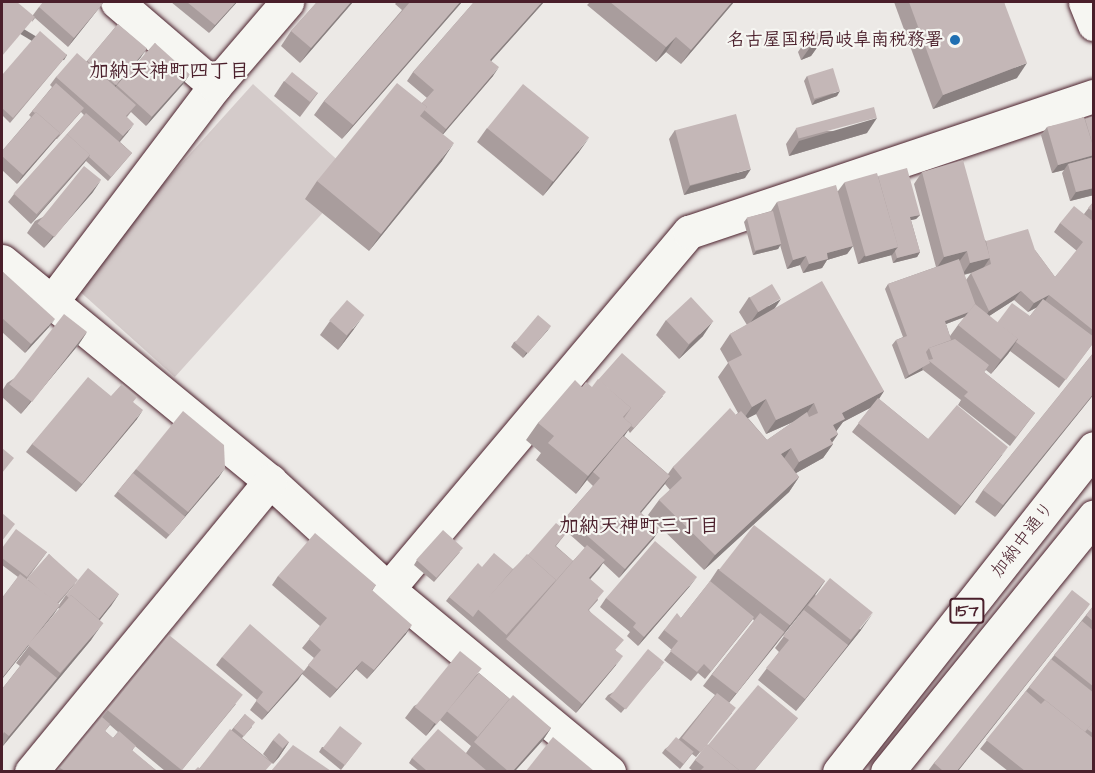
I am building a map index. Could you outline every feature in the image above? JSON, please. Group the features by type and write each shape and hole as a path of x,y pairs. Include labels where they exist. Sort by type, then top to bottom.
{"main road":[{"path":"117,2 215,86"},
{"path":"50,304 215,86 287,2"},
{"path":"1085,2 1094,24"},
{"path":"388,589 689,232 1094,96"},
{"path":"2,261 50,304 270,481 388,589 609,771"},
{"name":"加納中通り","path":"839,771 1094,448"},
{"path":"31,771 270,481"},
{"name":"157","path":"887,771 1094,516"}],"shaded area":[{"path":"253,84 356,176 175,377 72,285"}],"building":[{"path":"2,2 17,2 35,17 2,56"},
{"path":"43,2 104,2 74,38 39,7"},
{"path":"187,2 236,2 215,25"},
{"path":"317,2 351,2 311,48 291,31"},
{"path":"410,2 460,2 353,125 324,101"},
{"path":"474,2 542,2 490,60 499,67 446,129 424,110 427,107 422,103 434,90 413,72"},
{"path":"610,2 732,2 691,50 676,37 666,47"},
{"name":"名古屋国税局岐阜南税務署","path":"909,2 1004,2 1027,63 943,95"},
{"path":"118,24 147,48 116,85 87,61"},
{"path":"40,31 67,55 13,118 2,108 2,75"},
{"path":"818,33 821,42 810,45 808,36"},
{"path":"155,43 190,74 152,117 117,85"},
{"path":"77,53 136,105 126,116 134,124 123,136 56,77"},
{"path":"833,68 840,91 814,99 807,76"},
{"path":"292,72 318,93 310,102 284,81"},
{"path":"56,83 84,108 60,135 36,112 32,111"},
{"path":"397,83 427,107 420,116 454,143 381,234 317,181"},
{"path":"523,84 589,137 553,182 487,128"},
{"path":"874,107 877,118 799,139 796,128"},
{"path":"36,112 60,133 23,175 2,156 2,151"},
{"path":"86,113 132,153 111,177 67,134"},
{"path":"736,114 751,169 690,185 675,130"},
{"path":"1094,116 1094,149 1085,119"},
{"path":"1084,117 1094,155 1058,165 1047,127"},
{"path":"67,134 90,155 37,214 13,193"},
{"path":"1094,157 1094,188 1076,192 1068,164"},
{"path":"963,160 990,258 970,263 967,251 944,257 922,172"},
{"path":"84,166 101,180 55,237 37,224"},
{"path":"907,168 920,215 910,217 920,252 897,258 895,251 898,247 878,176"},
{"path":"877,173 898,247 866,256 844,182"},
{"path":"836,185 853,246 827,253 828,259 809,264 806,256 793,260 777,202"},
{"path":"1094,201 1094,212 1088,208"},
{"path":"1074,206 1094,222 1094,331 1049,295 1034,303 1021,291 989,311 971,273 991,264 986,241 1028,229 1035,250 1055,277 1083,242 1060,223"},
{"path":"773,211 781,244 755,251 747,218"},
{"path":"959,259 976,306 975,304 969,312 945,321 951,340 929,348 926,352 930,363 909,375 896,340 907,336 888,284"},
{"path":"2,271 55,319 31,344 2,318"},
{"path":"822,281 884,391 842,413 845,419 833,425 838,434 830,439 833,444 799,462 791,448 781,454 799,477 715,555 659,500 682,478 673,467 730,408 736,415 741,411 767,440 807,412 809,417 818,413 814,403 776,420 766,399 752,407 728,362 742,355 730,334"},
{"path":"772,284 781,299 758,312 750,297"},
{"path":"691,297 714,321 689,344 666,320"},
{"path":"1043,299 1094,337 1094,342 1066,380 1016,342 1018,339 997,323 1012,303 1030,316"},
{"path":"347,300 364,315 347,335 329,320"},
{"path":"975,304 1018,339 1001,360 958,325"},
{"path":"64,314 87,332 32,402 9,384"},
{"path":"538,315 551,326 528,354 515,343"},
{"path":"955,339 989,365 984,372 1035,413 1016,437 964,396 968,392 928,360 933,359 929,348"},
{"path":"1094,352 1094,393 1003,505 983,490"},
{"path":"622,353 666,392 634,428 624,418 631,408 598,380"},
{"path":"88,377 111,396 122,384 137,397 133,402 143,410 82,484 32,444"},
{"path":"598,379 631,408 623,417 632,425 588,476 548,443 554,436 538,423 575,380 582,387 586,382 592,387"},
{"path":"878,398 928,439 957,405 1008,447 961,506 858,423"},
{"path":"183,411 224,445 225,468 188,512 136,469"},
{"path":"623,436 670,476 640,512 660,529 625,569 566,517 600,478 593,472"},
{"path":"2,448 14,458 2,473"},
{"path":"133,473 185,517 170,535 118,491"},
{"path":"2,513 15,524 2,541"},
{"path":"556,523 567,532 555,546 573,561 553,584 556,580 528,555"},
{"path":"754,525 825,580 790,625 719,570"},
{"path":"16,529 47,552 27,577 2,558 2,548"},
{"path":"443,530 463,548 436,578 416,560"},
{"path":"315,533 376,585 372,590 412,625 374,670 362,661 337,689 308,665 321,650 309,639 327,618 278,576"},
{"path":"655,541 697,577 644,637 633,627 636,623 606,598"},
{"path":"587,545 605,560 589,578 604,591 588,610 624,640 615,650 623,656 582,704 506,639"},
{"path":"494,553 513,569 473,617 449,597 478,563 482,567"},
{"path":"49,554 78,580 56,605 27,579"},
{"path":"527,554 556,580 506,635 477,609"},
{"path":"88,568 119,594 99,619 71,595 69,598 66,595"},
{"path":"20,574 60,605 2,678 2,598"},
{"path":"830,578 873,613 851,640 808,605"},
{"path":"710,581 754,617 711,671 704,664 697,672 670,651 678,641 664,630 677,613 681,618"},
{"path":"1072,590 1090,604 957,771 943,771 934,763"},
{"path":"71,595 103,623 60,673 28,645"},
{"path":"1094,605 1094,622 1086,615"},
{"path":"804,610 848,645 805,699 766,668 789,640 783,636"},
{"path":"760,613 784,632 736,694 712,674"},
{"path":"1082,621 1094,631 1094,687 1054,655"},
{"path":"250,624 304,671 268,712 256,701 263,692 222,657"},
{"path":"169,635 243,695 182,770 108,710"},
{"path":"648,649 664,662 626,710 610,696"},
{"path":"460,651 482,669 436,725 415,707"},
{"path":"29,655 57,678 9,736 4,732 2,736 2,689"},
{"path":"1051,659 1094,693 1094,721 1085,732 1029,687"},
{"path":"479,673 510,699 478,737 447,711"},
{"path":"758,685 798,718 754,771 740,771 708,745"},
{"path":"1026,691 1041,704 1045,700 1094,739 1094,771 1025,771 986,740"},
{"path":"717,693 736,708 701,753 682,738"},
{"path":"513,695 551,728 513,771 508,771 474,742"},
{"path":"245,714 255,722 244,736 234,728"},
{"path":"102,717 110,724 105,731 113,738 119,731 136,746 132,750 157,771 65,771 60,768"},
{"path":"1094,721 1094,734 1087,729"},
{"path":"340,726 362,743 345,765 323,748"},
{"path":"230,729 272,763 265,771 203,771 199,769"},
{"path":"438,729 487,771 427,771 412,758"},
{"path":"279,733 289,742 283,748 273,740"},
{"path":"553,737 594,771 526,771"},
{"path":"676,737 694,752 683,764 666,749"},
{"path":"707,744 740,771 700,771 704,767 695,760"},
{"path":"293,745 331,771 271,771"}],"place":[{"name":"名古屋国税局岐阜南税務署","path":"955,40"}],"district":[{"name":"加納天神町四丁目","path":"169,71"},
{"name":"加納天神町三丁目","path":"639,526"}]}
